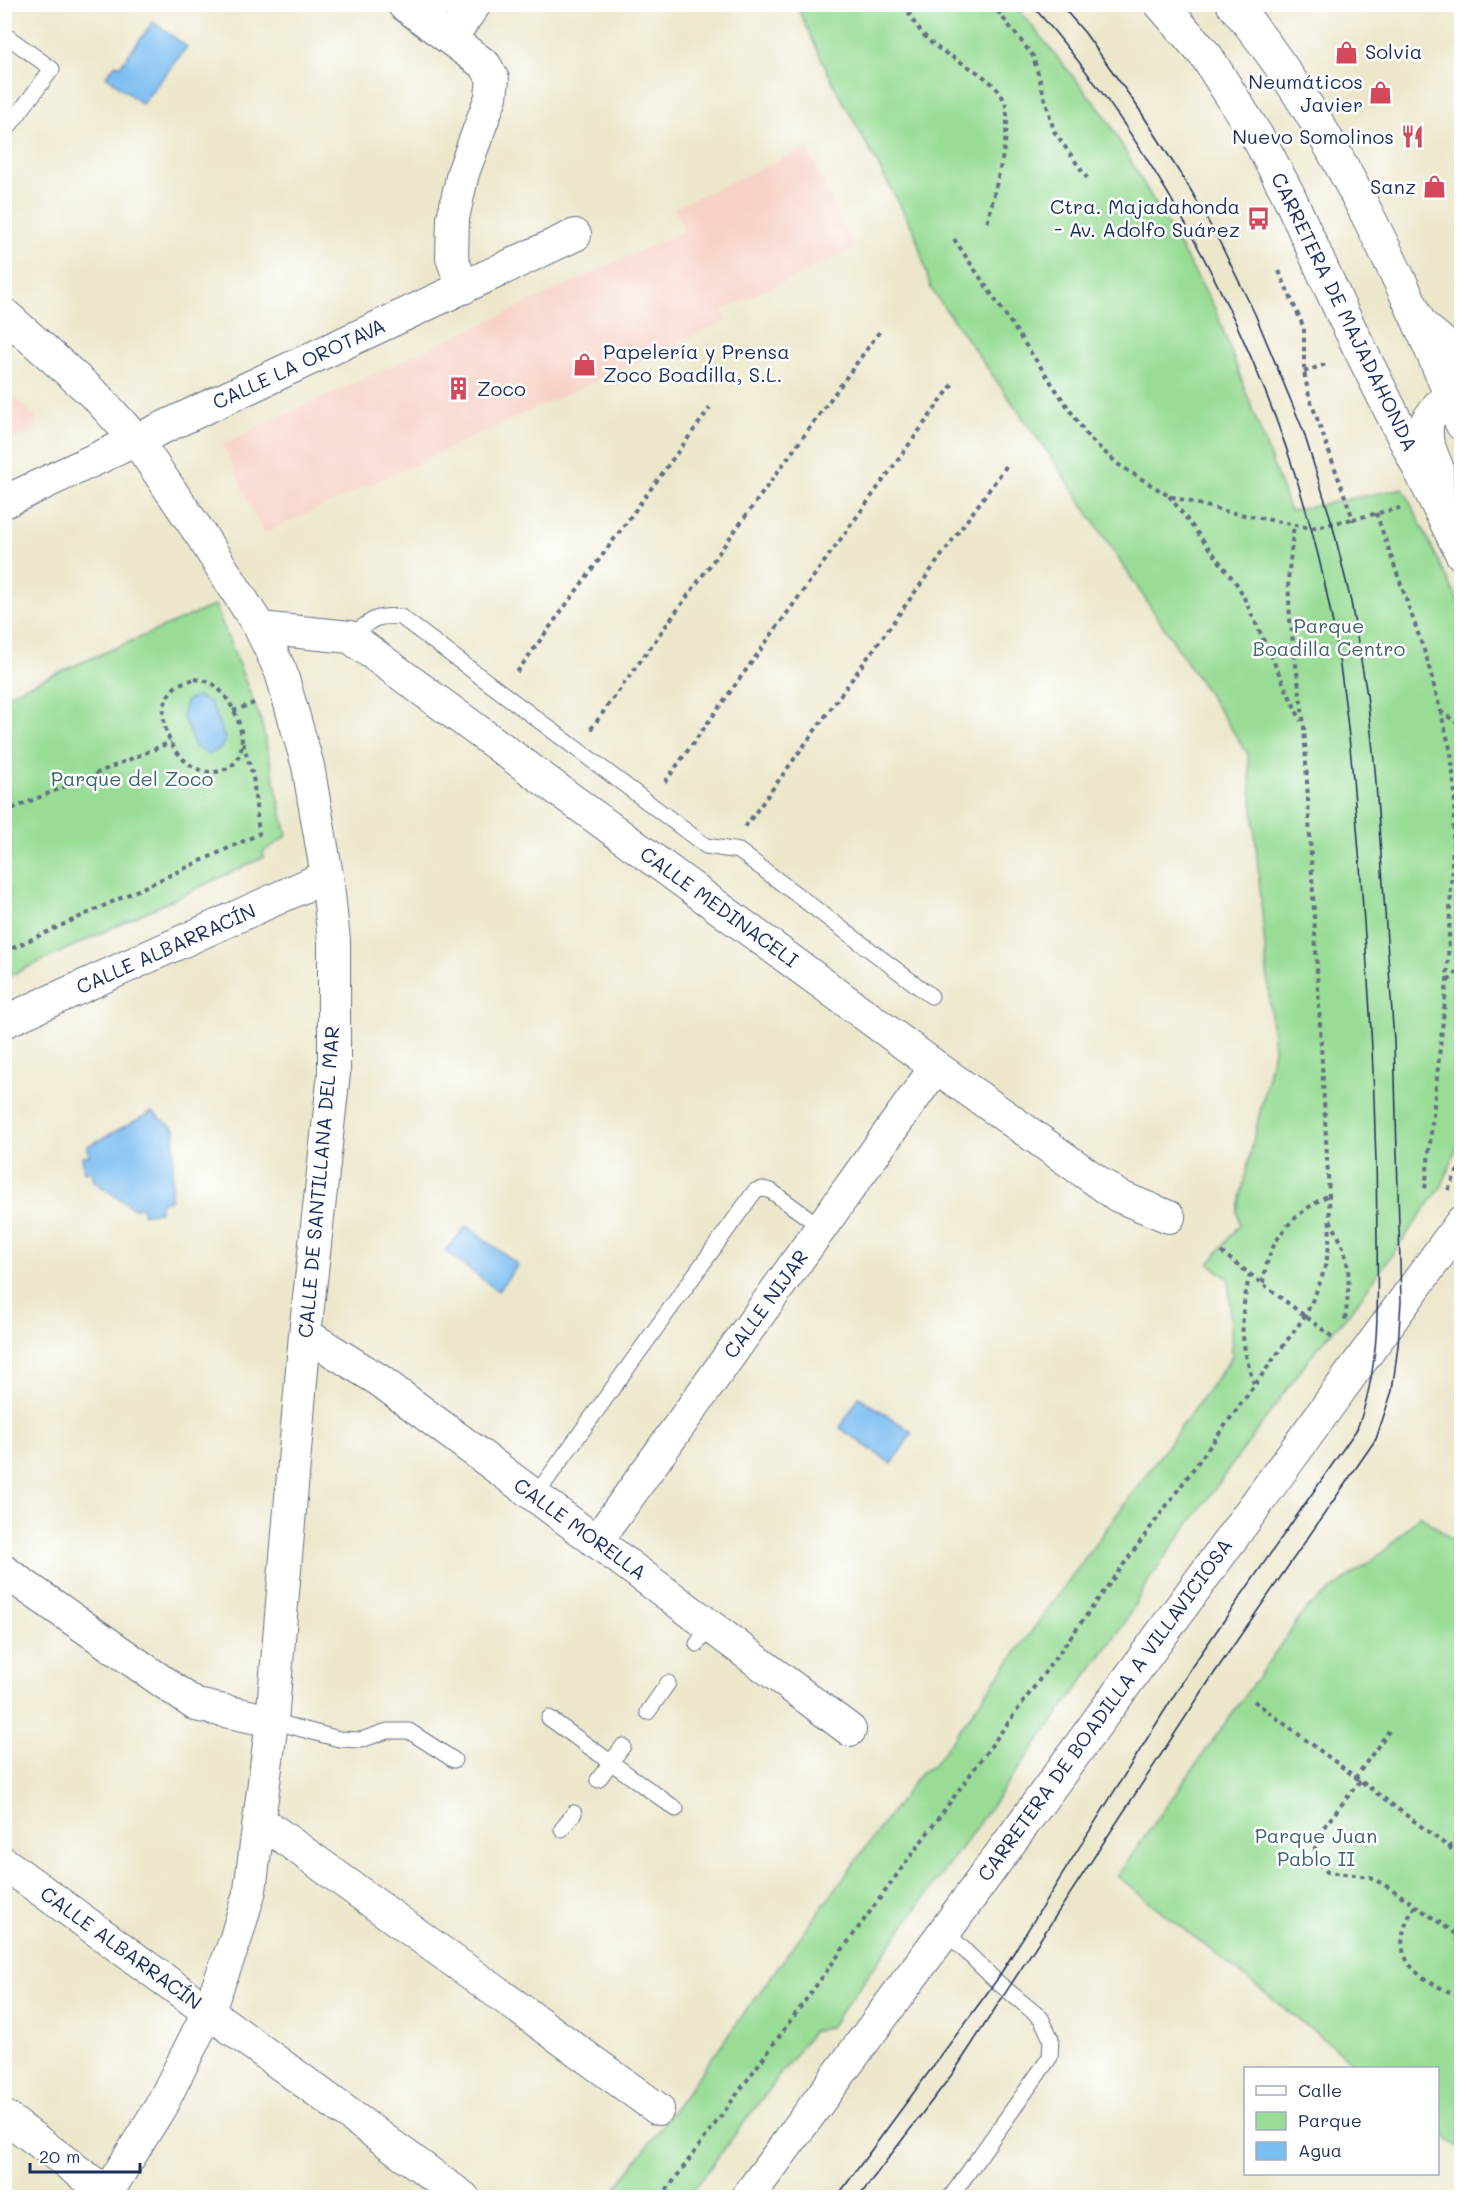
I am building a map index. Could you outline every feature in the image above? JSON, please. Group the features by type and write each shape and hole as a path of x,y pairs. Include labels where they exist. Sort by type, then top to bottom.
{"street":[{"path":"403,4 485,64 493,79 491,97 463,172 453,218 452,258 463,288"},
{"path":"450,39 475,4"},
{"name":"CARRETERA DE MAJADAHONDA","path":"1161,4 1207,57 1261,143 1288,194 1342,313 1461,554"},
{"name":"CARRETERA DE MAJADAHONDA","path":"1233,4 1309,108 1346,172 1424,327 1458,406 1438,406 1427,421 1427,441 1437,467 1438,506"},
{"name":"CALLE LA OROTAVA","path":"4,502 575,236"},
{"name":"CALLE DE SANTILLANA DEL MAR","path":"4,314 97,397 136,441 201,535 260,628 281,672 296,719 318,818 334,941 334,1073 305,1334 272,1721 250,1890 235,1941 208,2012 161,2106 106,2195 4,2116"},
{"path":"1424,327 1461,358"},
{"path":"260,628 350,637"},
{"name":"CALLE MEDINACELI","path":"350,637 936,1067 1118,1196 1169,1217"},
{"name":"CALLE ALBARRACÍN","path":"4,1022 327,876"},
{"name":"CALLE NIJAR","path":"596,1542 936,1067"},
{"name":"CARRETERA DE BOADILLA A VILLAVICIOSA","path":"747,2198 945,1931 1461,1222"},
{"name":"CALLE MORELLA","path":"305,1334 379,1380 536,1496 596,1542 704,1634 850,1730"},
{"path":"4,1571 196,1705 272,1721"},
{"path":"259,1820 658,2109"},
{"name":"CALLE ALBARRACÍN","path":"4,1863 208,2012"},
{"path":"208,2012 464,2198"}],"lane":[{"path":"4,33 52,69 4,133"},
{"path":"350,637 372,619 384,615 401,617 706,846 739,851 931,996"},
{"path":"536,1496 755,1191 763,1189 771,1191 821,1227"},
{"path":"648,1712 668,1683"},
{"path":"549,1718 676,1809"},
{"path":"272,1721 339,1739 361,1740 387,1731 409,1731 453,1760"},
{"path":"598,1780 623,1746"},
{"path":"562,1829 574,1813"},
{"path":"945,1931 996,1981 1041,2018 1051,2040 1050,2057 950,2198"}],"path":[{"path":"905,4 911,20 931,43 951,58 990,80 1001,96 1008,113 1003,150 987,225"},
{"path":"992,4 1033,56 1054,131 1086,178"},
{"path":"954,240 1088,437 1119,465 1169,495 1224,511 1311,528 1406,506"},
{"path":"1280,271 1304,328 1304,372 1309,396 1353,519"},
{"path":"584,738 880,331"},
{"path":"660,789 955,381"},
{"path":"511,680 710,408"},
{"path":"741,831 1007,465"},
{"path":"1169,495 1239,587 1304,725"},
{"path":"1376,513 1427,658 1438,710 1451,752 1455,793 1447,982 1425,1190"},
{"path":"661,2198 1305,1316 1323,1279 1330,1252 1330,1220 1304,725 1290,619 1288,580 1294,524"},
{"path":"4,952 259,834 253,776 243,743 233,711 226,698 211,682 195,679 178,685 167,697 164,719 171,742 180,757 194,769 211,774 228,769 238,760 243,743"},
{"path":"233,711 254,703"},
{"path":"1438,710 1461,726"},
{"path":"4,812 171,742"},
{"path":"1447,982 1461,968"},
{"path":"1263,1284 1265,1260 1278,1238 1312,1204 1329,1195"},
{"path":"1330,1220 1345,1246 1350,1267 1344,1324"},
{"path":"1221,1252 1338,1341"},
{"path":"1250,1274 1241,1307 1242,1333 1246,1358 1255,1384"},
{"path":"1254,1701 1461,1857"},
{"path":"1356,1778 1389,1731"},
{"path":"1360,1781 1317,1836 1314,1856 1328,1872 1370,1877 1415,1906 1453,1932 1461,1952"},
{"path":"1449,1848 1461,1831"},
{"path":"1415,1906 1405,1931 1403,1952 1407,1965 1419,1977 1461,1997"}],"shaded area":[{"name":"Zoco","path":"807,147 854,249 722,310 726,321 263,534 222,444 684,231 674,208"},
{"path":"4,388 36,417 34,430 5,444"}],"green space":[{"name":"Parque Boadilla Centro","path":"796,5 1015,5 1105,116 1215,308 1290,511 1403,488 1461,607 1461,1136 1442,1186 1351,1311 1314,1352 1152,1575 1122,1627 830,2027 812,2032 688,2197 609,2198 921,1772 933,1766 1232,1357 1229,1279 1209,1264 1240,1224 1237,1212 1274,1050 1248,754 1051,457 931,289 915,233 833,83"},
{"name":"Parque del Zoco","path":"215,605 261,721 287,836 263,852 264,857 5,978 4,696"},
{"name":"Parque Juan Pablo II","path":"1420,1515 1461,1546 1461,2149 1439,2131 1439,2067 1359,2067 1117,1876 1306,1609 1388,1548"}],"water":[{"path":"153,22 187,47 142,104 106,76 116,64 120,66"},
{"path":"198,697 211,703 225,739 221,748 210,754 196,748 182,715 187,700"},
{"path":"152,1112 175,1129 171,1199 160,1203 160,1212 144,1214 142,1207 133,1208 94,1181 92,1171 84,1172 82,1156 89,1156 88,1146"},
{"path":"467,1226 518,1265 498,1291 445,1251"},
{"path":"859,1397 912,1432 892,1464 840,1428"}],"tram line":[{"path":"836,2198 996,1981 1193,1665 1357,1429 1365,1406 1374,1360 1378,1290 1376,1153 1369,989 1356,811 1350,743 1336,642 1311,528 1286,447 1255,367 1219,287 1178,211 1133,137 1083,68 1031,4"},
{"path":"858,2198 953,2073 1211,1678 1376,1439 1392,1391 1398,1346 1401,1301 1394,1041 1375,769 1367,695 1351,602 1332,523 1303,430 1255,314 1220,243 1192,192 1137,106 1085,33 1060,4"}],"place":[{"name":"Solvia","path":"1347,52"},
{"name":"Neumáticos Javier","path":"1381,93"},
{"name":"Nuevo Somolinos","path":"1412,137"},
{"name":"Sanz","path":"1434,187"},
{"name":"Ctra. Majadahonda - Av. Adolfo Suárez","path":"1258,218"},
{"name":"Papelería y Prensa Zoco Boadilla, S.L.","path":"585,364"},
{"name":"Zoco","path":"459,389"}]}
